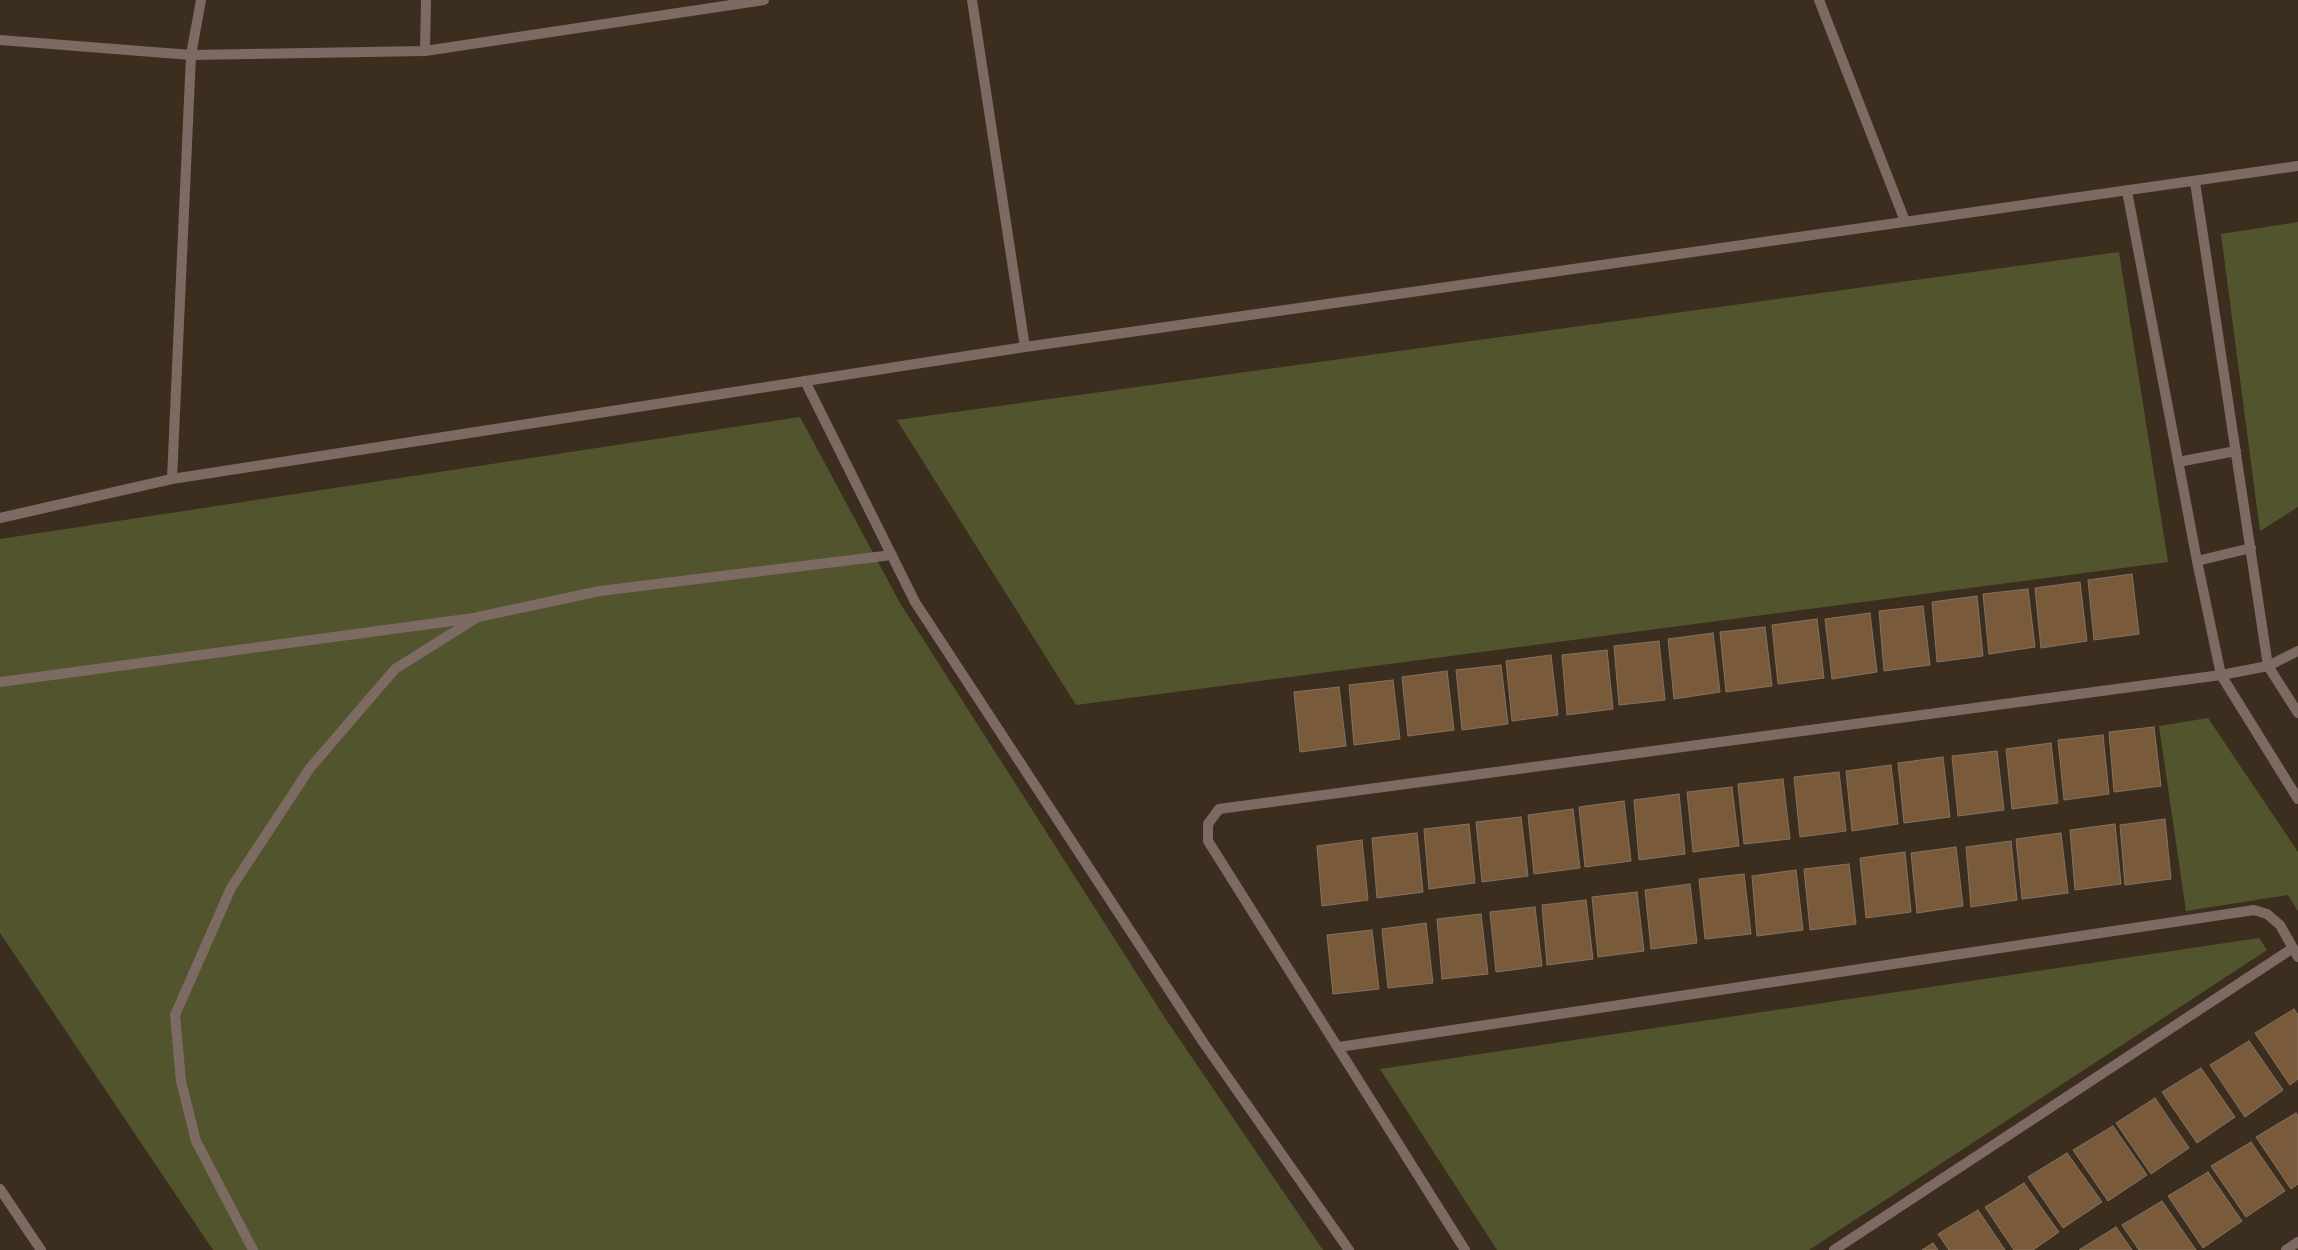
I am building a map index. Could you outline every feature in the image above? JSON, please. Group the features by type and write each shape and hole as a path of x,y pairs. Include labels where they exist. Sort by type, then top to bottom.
{"street":[{"path":"172,479 191,55 200,0"},
{"path":"425,51 426,0"},
{"path":"0,40 191,55 425,51 764,0"},
{"path":"972,0 1026,347"},
{"path":"1819,0 1905,221"},
{"path":"0,518 172,479 1026,347 2298,166"},
{"path":"2195,182 2268,666 2298,713"},
{"path":"2127,191 2197,561 2221,675 2298,799"},
{"path":"805,381 916,602 1198,1034 1349,1250"},
{"path":"2178,462 2236,451"},
{"path":"2197,561 2251,548"},
{"path":"0,682 478,617 600,591 892,555"},
{"path":"252,1250 196,1141 181,1081 175,1015 231,888 310,768 395,669 478,617"},
{"path":"1465,1250 1208,841 1208,824 1219,809 2221,675 2268,666 2298,651"},
{"path":"1338,1047 2254,910 2267,914 2280,925 2295,953 1834,1250"},
{"path":"0,1189 40,1250"},
{"path":"2286,1250 2298,1242"}],"green space":[{"path":"2298,222 2298,507 2260,531 2221,234"},
{"path":"2119,252 2168,562 1076,705 897,420"},
{"path":"800,417 900,603 1167,1021 1323,1250 213,1250 0,933 0,539"},
{"path":"2208,718 2298,852 2298,911 2288,895 2186,911 2159,726"},
{"path":"2259,938 2267,950 1809,1250 1497,1250 1380,1069"}],"building":[{"path":"2132,574 2139,634 2094,640 2088,580"},
{"path":"2080,582 2087,641 2041,648 2035,588"},
{"path":"2028,589 2035,647 1989,654 1983,594"},
{"path":"1977,596 1983,656 1937,662 1932,602"},
{"path":"1923,606 1930,665 1884,671 1879,611"},
{"path":"1870,613 1877,672 1832,679 1825,619"},
{"path":"1817,619 1824,678 1778,684 1772,625"},
{"path":"1765,627 1772,686 1726,692 1720,632"},
{"path":"1713,633 1720,692 1674,699 1668,639"},
{"path":"1659,641 1665,700 1619,705 1614,646"},
{"path":"1607,650 1613,709 1567,715 1562,655"},
{"path":"1551,655 1558,715 1512,721 1506,661"},
{"path":"1501,665 1508,724 1462,730 1456,670"},
{"path":"1447,671 1454,730 1408,736 1402,677"},
{"path":"1393,680 1400,739 1354,745 1349,685"},
{"path":"1339,687 1346,746 1300,752 1294,692"},
{"path":"2154,727 2161,786 2114,792 2109,732"},
{"path":"2103,735 2109,794 2064,800 2058,740"},
{"path":"2051,743 2058,803 2012,809 2006,749"},
{"path":"1997,751 2004,810 1958,816 1952,756"},
{"path":"1943,757 1950,817 1904,823 1898,763"},
{"path":"1891,765 1898,824 1852,831 1846,771"},
{"path":"1839,772 1846,831 1800,837 1794,777"},
{"path":"1783,779 1790,839 1744,844 1738,784"},
{"path":"1732,787 1739,846 1693,852 1687,792"},
{"path":"1679,794 1685,854 1639,860 1634,800"},
{"path":"1624,801 1631,861 1585,867 1579,807"},
{"path":"1573,809 1580,868 1534,874 1528,815"},
{"path":"1521,817 1528,876 1482,882 1476,822"},
{"path":"2165,819 2171,879 2125,885 2120,825"},
{"path":"1469,824 1475,883 1429,889 1424,829"},
{"path":"2115,824 2121,884 2075,890 2070,830"},
{"path":"1417,833 1423,892 1377,898 1372,838"},
{"path":"2061,833 2068,893 2022,899 2016,839"},
{"path":"1362,840 1368,900 1322,906 1317,846"},
{"path":"2011,841 2017,900 1971,907 1966,847"},
{"path":"1956,847 1963,906 1917,913 1911,853"},
{"path":"1905,852 1911,912 1866,918 1860,858"},
{"path":"1849,864 1856,924 1810,930 1804,869"},
{"path":"1796,870 1803,930 1757,936 1752,876"},
{"path":"1744,874 1751,934 1705,939 1699,879"},
{"path":"1690,884 1697,943 1651,949 1645,890"},
{"path":"1637,892 1644,951 1598,957 1592,897"},
{"path":"1586,900 1593,959 1547,965 1542,905"},
{"path":"1535,907 1542,966 1496,972 1490,912"},
{"path":"1481,914 1488,974 1442,979 1437,919"},
{"path":"1426,923 1433,983 1388,988 1382,929"},
{"path":"1372,930 1379,989 1333,994 1327,935"},
{"path":"2294,1009 2298,1015 2298,1079 2290,1085 2255,1033"},
{"path":"2249,1041 2283,1090 2245,1117 2210,1065"},
{"path":"2201,1068 2235,1117 2197,1143 2162,1092"},
{"path":"2155,1098 2189,1148 2151,1174 2116,1123"},
{"path":"2296,1113 2298,1116 2298,1184 2291,1189 2256,1137"},
{"path":"2113,1126 2147,1175 2108,1201 2073,1150"},
{"path":"2251,1142 2285,1191 2246,1217 2211,1166"},
{"path":"2067,1153 2102,1202 2063,1228 2028,1177"},
{"path":"2208,1172 2242,1221 2203,1248 2168,1196"},
{"path":"2024,1183 2059,1232 2033,1250 2014,1250 1985,1207"},
{"path":"2162,1201 2196,1250 2139,1250 2122,1225"},
{"path":"1978,1210 2005,1250 1949,1250 1938,1234"},
{"path":"2116,1227 2132,1250 2079,1250"},
{"path":"1933,1243 1938,1250 1922,1250"}]}
